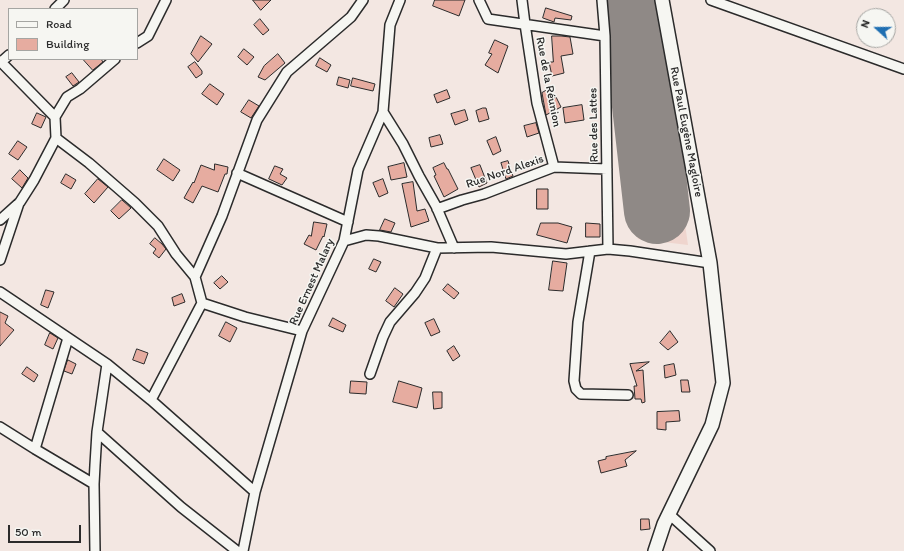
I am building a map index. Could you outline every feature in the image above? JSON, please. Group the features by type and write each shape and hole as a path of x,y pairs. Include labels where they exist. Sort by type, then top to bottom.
{"main road":[{"name":"Rue Paul Eugène Magloire","path":"655,551 664,524 712,425 723,384 710,263 662,0"}],"street":[{"path":"56,8 64,0"},
{"path":"138,42 148,36 166,0"},
{"path":"195,277 222,216 257,120 287,72 352,18 363,0"},
{"name":"Rue Ernest Malary","path":"243,551 255,492 302,331 344,241 358,170 383,112 390,25 400,0"},
{"path":"479,0 488,19 605,36"},
{"name":"Rue de la Réunion","path":"522,0 538,102 554,167"},
{"name":"Rue des Lattes","path":"602,0 605,36 608,249"},
{"path":"712,0 904,69"},
{"path":"0,260 20,202 34,180 56,138 56,117 67,97 80,89 114,60"},
{"path":"1,62 56,117"},
{"path":"383,112 403,144 418,176 437,209 454,248"},
{"path":"56,138 89,163 140,207 158,226 176,254 195,277 202,303 151,400"},
{"name":"Rue Nord Alexis","path":"437,209 484,194 554,167 607,169"},
{"path":"237,173 348,222"},
{"path":"0,220 20,202"},
{"path":"344,241 366,235 379,236 437,248 491,247 566,254 608,249 710,263"},
{"path":"370,374 390,322 425,278 437,248"},
{"path":"590,251 578,322 574,381 576,389 581,394 628,395"},
{"path":"0,292 107,364 151,400 255,492"},
{"path":"202,303 245,317 302,331"},
{"path":"35,449 68,338"},
{"path":"95,551 94,484 97,432 107,364"},
{"path":"0,427 94,484"},
{"path":"97,432 181,507 237,551"},
{"path":"669,514 710,551"}],"shaded area":[{"path":"611,0 653,0 688,245 638,239"}],"building":[{"path":"253,0 271,0 261,10"},
{"path":"435,0 465,0 459,16 433,6"},
{"path":"546,8 572,16 571,20 555,18 554,22 543,18"},
{"path":"260,19 269,30 263,35 254,25"},
{"path":"201,36 212,44 198,62 191,54"},
{"path":"552,36 570,37 573,54 561,56 564,73 552,76 549,62 553,62"},
{"path":"495,40 508,46 498,73 485,65 492,54 489,53"},
{"path":"244,49 254,57 247,65 238,57"},
{"path":"278,54 285,63 265,80 258,77 264,66"},
{"path":"320,58 331,65 327,72 316,66"},
{"path":"84,60 102,60 103,62 93,70"},
{"path":"195,62 202,71 202,74 196,78 188,67"},
{"path":"72,73 79,82 73,86 66,77"},
{"path":"339,77 350,80 348,88 337,85"},
{"path":"353,78 375,84 373,91 351,86"},
{"path":"210,84 224,94 217,105 202,94"},
{"path":"549,89 554,98 556,97 561,107 546,115 542,93"},
{"path":"447,90 450,98 437,103 434,95"},
{"path":"249,100 259,106 251,118 241,112"},
{"path":"582,105 584,120 565,123 563,108"},
{"path":"486,108 489,119 479,122 476,111"},
{"path":"465,110 468,120 455,125 451,114"},
{"path":"37,113 46,117 41,128 32,124"},
{"path":"536,123 539,133 527,137 524,126"},
{"path":"440,135 443,144 431,147 429,138"},
{"path":"496,137 501,151 493,155 487,141"},
{"path":"18,141 27,147 18,160 9,154"},
{"path":"164,159 180,170 173,181 157,170"},
{"path":"508,161 513,176 506,179 501,163"},
{"path":"404,163 407,177 391,180 388,167"},
{"path":"444,163 458,189 444,197 434,176 436,175 433,168"},
{"path":"215,164 228,167 227,174 225,174 218,192 202,186 193,203 184,198 193,182 194,183 201,165 214,170"},
{"path":"480,165 487,183 479,187 471,168"},
{"path":"275,166 283,169 280,174 287,178 282,185 269,179"},
{"path":"20,170 28,178 22,188 12,179"},
{"path":"66,174 76,180 71,189 61,183"},
{"path":"98,179 108,187 94,203 85,194"},
{"path":"383,179 388,193 379,197 373,183"},
{"path":"413,182 417,211 425,209 429,221 411,227 402,184"},
{"path":"537,189 548,189 548,209 537,209"},
{"path":"122,200 131,208 119,219 111,211"},
{"path":"385,219 395,223 391,232 380,230"},
{"path":"314,222 327,224 324,237 323,236 316,250 304,244 309,235 311,236"},
{"path":"541,223 558,223 572,227 567,243 537,235"},
{"path":"586,223 600,224 600,237 586,237"},
{"path":"155,238 166,249 159,258 153,253 156,249 150,244"},
{"path":"374,259 381,262 376,272 369,269"},
{"path":"553,261 567,263 563,291 549,290"},
{"path":"222,276 228,282 220,289 214,283"},
{"path":"448,284 459,293 454,299 443,290"},
{"path":"395,288 403,294 394,307 386,301"},
{"path":"46,290 54,292 48,308 41,305"},
{"path":"182,294 185,302 174,306 172,298"},
{"path":"0,312 8,316 5,323 14,330 0,346"},
{"path":"333,318 346,325 343,332 329,326"},
{"path":"434,319 440,332 431,336 425,323"},
{"path":"226,322 237,328 230,342 219,336"},
{"path":"670,331 678,342 668,350 660,343"},
{"path":"50,333 58,338 53,349 45,345"},
{"path":"454,346 460,356 453,361 447,351"},
{"path":"137,349 148,353 144,364 133,360"},
{"path":"68,360 76,364 72,374 64,371"},
{"path":"649,362 636,371 643,370 645,402 642,403 641,399 635,399 634,386 637,386 630,364"},
{"path":"674,364 676,375 665,378 664,366"},
{"path":"27,367 38,375 34,382 22,374"},
{"path":"681,380 688,380 690,392 682,392"},
{"path":"351,381 367,382 366,394 350,393"},
{"path":"399,381 422,388 417,408 393,402"},
{"path":"433,392 442,392 442,408 434,409"},
{"path":"679,411 680,421 666,422 666,430 657,429 657,412"},
{"path":"636,451 625,460 627,466 601,473 598,461 606,459 606,457"},
{"path":"641,519 649,519 650,529 641,530"}],"runway":[{"path":"633,0 657,211"}]}
